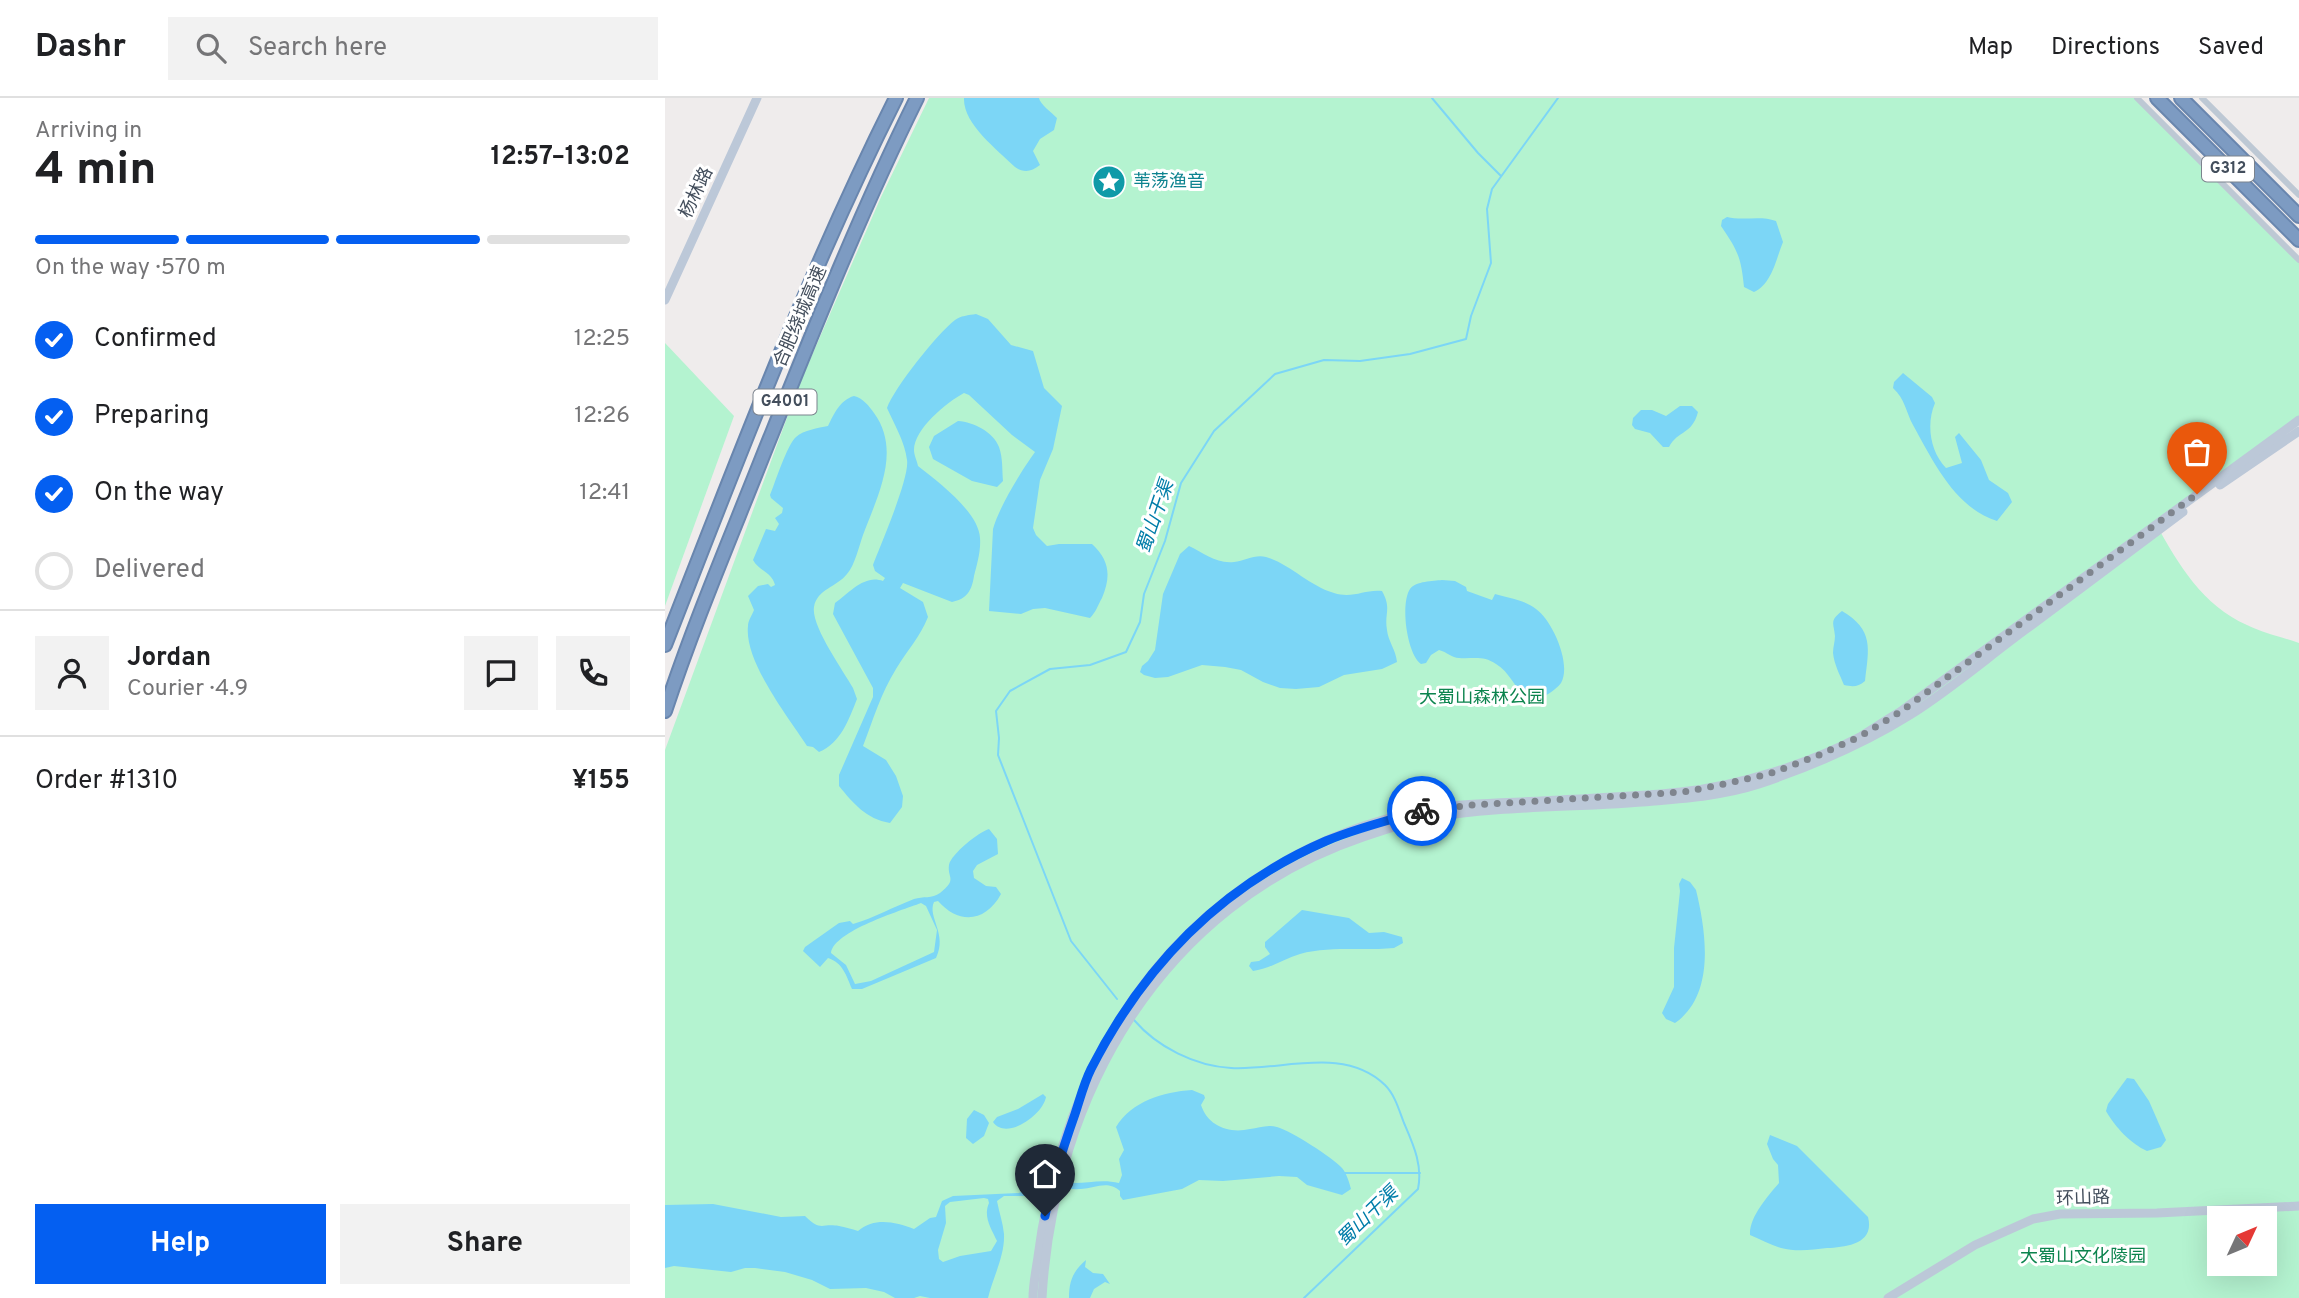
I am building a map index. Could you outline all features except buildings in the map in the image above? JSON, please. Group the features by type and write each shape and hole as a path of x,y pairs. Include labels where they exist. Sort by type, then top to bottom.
{"highway":[{"name":"合肥绕城高速","path":"665,645 770,379 896,98"},
{"name":"合肥绕城高速","path":"665,711 684,655 792,383 887,158 917,98"},
{"name":"G312","path":"2157,98 2299,240"},
{"name":"G312","path":"2181,98 2299,216"}],"main road":[{"name":"杨林路","path":"666,297 758,98"},
{"path":"1042,1298 1052,1199 1090,1072 1116,1025 1152,972 1196,925 1231,895 1272,869 1325,842 1371,824 1425,810 1683,792 1769,774 1839,746 1900,712 2299,420"},
{"path":"1058,1173 1096,1077 1117,1035 1143,998 1189,945 1220,915 1272,878 1328,849 1414,821 1491,810 1700,797 1754,785 1830,758 1913,713 2208,493 2299,430"},
{"path":"1033,1298 1040,1234 1052,1199"},
{"name":"环山路","path":"1888,1298 1975,1245 2033,1219 2060,1214 2157,1213 2299,1206"}],"street":[{"path":"2137,98 2299,260"},
{"path":"2202,98 2299,195"}],"green space":[{"name":"大蜀山森林公园","path":"929,98 2137,98 2299,260 2299,420 2156,524 2183,569 2217,607 2253,628 2299,643 2299,1298 665,1298 665,750 799,385 881,197"},
{"path":"665,343 734,416 665,606"}],"water":[{"path":"964,98 1039,98 1057,118 1054,130 1040,139 1033,151 1040,165 1028,171 1015,167 975,127 965,108"},
{"path":"1727,217 1776,221 1783,242 1769,277 1754,292 1744,287 1738,255 1721,226 1722,220"},
{"path":"976,314 988,319 1011,345 1033,351 1044,388 1062,406 1053,449 1040,480 1033,528 1036,535 1047,546 1092,544 1105,563 1107,583 1090,618 1045,608 1021,614 989,611 993,529 1005,500 1035,452 964,393 925,425 915,442 914,452 918,466 946,489 973,518 978,528 980,548 972,586 961,599 952,602 903,583 900,588 923,602 928,617 886,688 863,746 886,760 896,776 903,796 902,807 890,823 867,814 839,786 839,775 873,697 873,688 833,614 835,603 858,585 876,579 883,581 885,578 875,571 873,565 907,469 904,447 887,408 891,399 917,362 947,327 959,318"},
{"path":"1903,373 1932,397 1935,403 1931,437 1936,454 1946,468 1962,463 1955,437 1959,433 1981,460 1989,480 2008,493 2012,502 1997,521 1969,506 1937,468 1903,401 1893,388 1894,382"},
{"path":"854,396 868,405 882,428 887,458 880,490 852,566 843,578 819,596 814,607 814,615 822,636 857,699 839,737 819,752 807,746 760,672 749,640 748,624 754,610 748,596 758,586 775,585 771,577 753,560 766,529 775,531 779,524 775,518 782,513 783,508 770,495 789,448 799,435 828,426 841,404"},
{"path":"1680,406 1692,406 1698,412 1689,429 1669,447 1663,447 1650,433 1635,429 1632,425 1633,418 1641,410 1652,410 1666,416"},
{"path":"958,421 982,429 999,447 1003,481 997,487 972,481 933,459 929,447 934,436"},
{"path":"1189,546 1221,561 1234,562 1258,556 1266,557 1325,590 1341,595 1382,591 1387,607 1388,634 1397,662 1382,669 1344,675 1319,687 1296,689 1280,688 1241,670 1225,667 1202,665 1168,677 1144,675 1140,672 1142,666 1155,650 1163,594 1180,554"},
{"path":"1455,581 1466,587 1467,591 1492,600 1495,594 1522,601 1536,609 1559,643 1564,675 1559,686 1534,701 1523,694 1502,668 1487,659 1456,658 1439,650 1431,655 1426,663 1421,664 1416,659 1409,640 1405,617 1407,596 1416,584"},
{"path":"1842,611 1860,625 1867,641 1865,681 1855,686 1844,685 1834,657 1833,622"},
{"path":"989,829 997,839 998,854 977,865 973,871 974,878 986,886 996,887 1001,894 988,910 972,917 955,914 938,901 934,902 933,914 940,941 936,958 862,989 852,989 837,963 828,958 820,967 803,951 839,923 850,921 853,924 914,899 940,893 949,885 951,860 966,844","holes":["921,903 926,906 937,930 934,952 871,981 855,984 846,965 831,953 843,937 855,930"]},
{"path":"1682,878 1690,882 1696,890 1703,924 1705,961 1697,996 1688,1011 1675,1023 1666,1019 1662,1013 1674,987 1674,948 1679,884"},
{"path":"1302,910 1349,918 1369,933 1384,932 1402,937 1403,943 1394,948 1335,949 1300,954 1253,971 1249,966 1251,962 1259,961 1270,954 1265,942"},
{"path":"2127,1078 2134,1079 2149,1101 2166,1140 2161,1147 2147,1151 2141,1148 2124,1134 2106,1111"},
{"path":"1192,1090 1204,1095 1201,1105 1204,1112 1220,1127 1242,1130 1273,1126 1301,1139 1342,1168 1351,1189 1342,1195 1307,1185 1297,1177 1279,1176 1223,1181 1199,1180 1182,1189 1123,1200 1120,1191 1111,1186 1076,1189 1040,1185 1026,1196 1004,1196 997,1201 1004,1242 988,1298 895,1298 866,1288 830,1289 785,1272 755,1268 731,1272 674,1266 665,1268 665,1205 713,1204 781,1217 805,1216 818,1225 839,1226 858,1231 878,1222 914,1229 936,1217 942,1201 953,1196 1019,1193 1043,1181 1119,1183 1122,1175 1119,1159 1124,1150 1116,1127 1139,1104","holes":["988,1199 987,1218 997,1241 991,1251 943,1262 939,1259 938,1250 946,1223 945,1206 950,1202"]},
{"path":"1043,1094 1046,1097 1043,1104 1023,1123 1006,1129 993,1122 997,1117 1018,1109"},
{"path":"974,1110 984,1115 989,1123 984,1136 973,1144 966,1138 967,1119"},
{"path":"1770,1135 1797,1146 1868,1217 1869,1226 1863,1238 1842,1247 1798,1250 1781,1248 1750,1235 1756,1214 1779,1183 1778,1165 1767,1144"},
{"path":"1086,1260 1085,1267 1093,1273 1103,1274 1110,1284 1105,1282 1094,1289 1090,1298 1069,1298 1073,1277"}],"waterway":[{"path":"1432,98 1501,176"},
{"name":"蜀山干渠","path":"1117,999 1071,941 998,755 996,711 1010,691 1050,669 1090,665 1126,652 1140,622 1144,594 1165,541 1181,483 1214,431 1275,374 1324,360 1360,361 1410,354 1466,339 1471,316 1491,263 1487,209 1492,189 1558,98"},
{"name":"蜀山干渠","path":"1134,1020 1165,1047 1204,1063 1231,1068 1311,1063 1351,1066 1369,1073 1391,1093 1416,1155 1418,1189 1304,1298"},
{"path":"1344,1173 1420,1173"}],"way so far":[{"path":"1422,811 1473,805 1683,792 1769,774 1819,755 1859,737 1900,712 2197,494"}],"place":[{"name":"苇荡渔音","path":"1109,182"}],"route":[{"path":"1045,1216 1055,1172 1090,1072 1116,1025 1152,972 1196,925 1231,895 1272,869 1325,842 1371,824 1422,811"}],"park label":[{"name":"大蜀山文化陵园","path":"2083,1257"}]}
